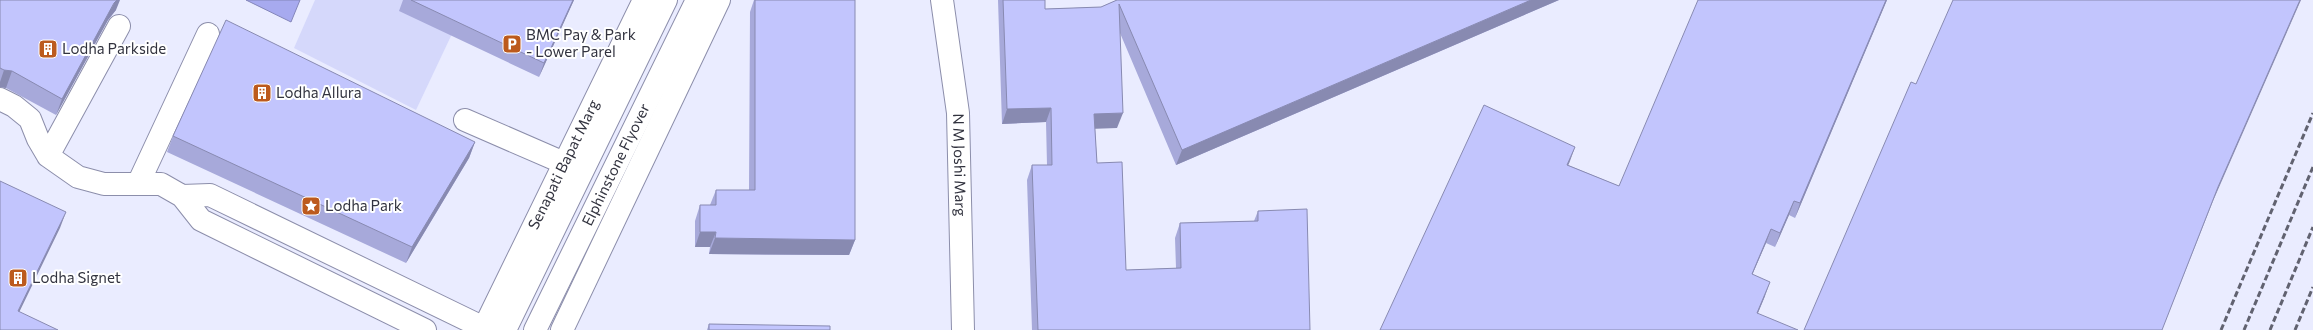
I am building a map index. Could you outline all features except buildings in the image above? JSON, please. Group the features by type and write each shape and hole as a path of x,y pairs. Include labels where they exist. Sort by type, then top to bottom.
{"main road":[{"name":"Senapati Bapat Marg","path":"490,329 564,163 644,0"},
{"name":"Elphinstone Flyover","path":"490,329 666,0"},
{"name":"Elphinstone Flyover","path":"536,330 697,0"},
{"path":"562,330 719,0"},
{"name":"N M Joshi Marg","path":"942,0 958,113 963,330"},
{"path":"48,156 119,26"},
{"path":"138,184 208,34"},
{"path":"0,99 14,106 30,119 38,139 48,156 78,177 104,184 161,184 182,196 201,220 424,330"},
{"path":"465,120 564,163"},
{"path":"182,196 210,195 490,329"}],"shaded area":[{"path":"315,0 468,0 416,110 294,48"}],"water":[{"path":"246,0 300,0 291,22"}],"railway":[{"path":"2221,330 2313,113"},
{"path":"2244,330 2313,167"},
{"path":"2270,330 2313,227"},
{"path":"2295,330 2313,287"}],"place":[{"name":"BMC Pay & Park - Lower Parel","path":"512,44"},
{"name":"Lodha Parkside","path":"48,49"},
{"name":"Lodha Allura","path":"262,93"},
{"name":"Lodha Park","path":"311,206"},
{"name":"Lodha Signet","path":"18,278"}]}
